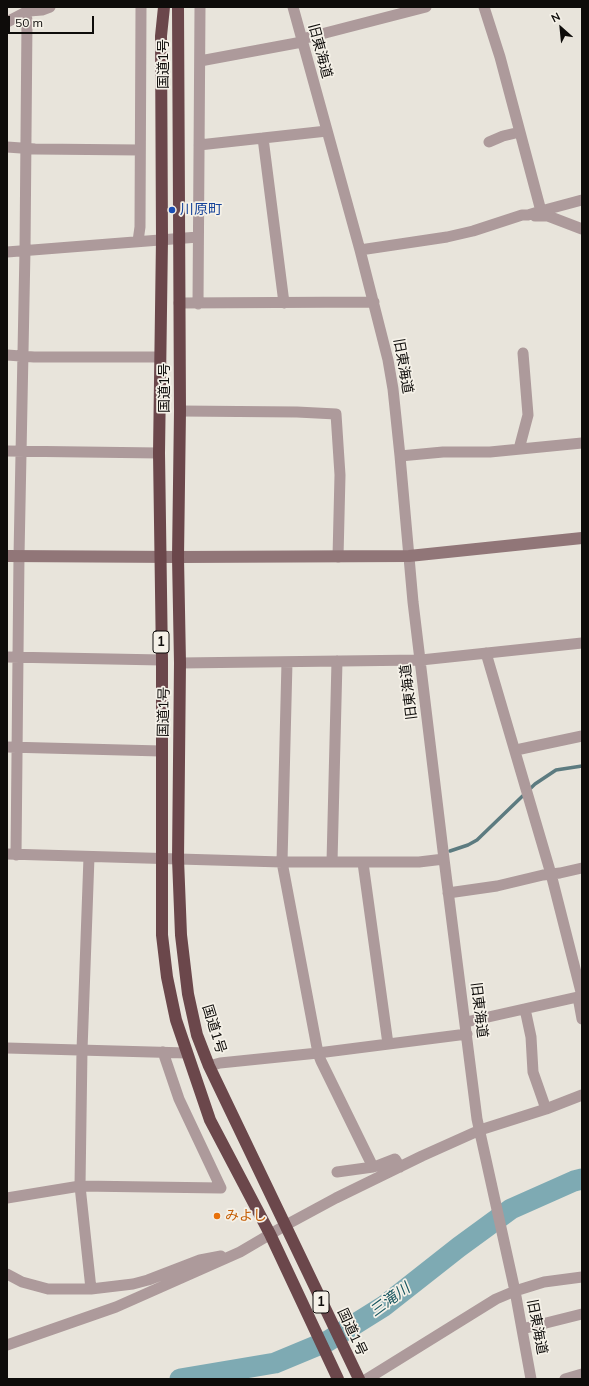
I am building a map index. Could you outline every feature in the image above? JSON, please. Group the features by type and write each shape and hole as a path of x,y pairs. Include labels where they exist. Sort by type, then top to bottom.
{"highway":[{"name":"国道1号","path":"164,7 160,36 162,239 159,453 162,660 162,935 167,977 176,1020 210,1120 270,1234 338,1379"},
{"name":"国道1号","path":"178,7 180,411 178,557 180,663 178,859 181,935 188,994 197,1035 209,1066 359,1379"}],"street":[{"path":"7,22 31,9 42,10 50,7"},
{"path":"138,241 140,226 141,7"},
{"path":"198,304 200,7"},
{"name":"旧東海道","path":"293,7 374,302 391,375 409,556 444,859 466,1022 477,1119 514,1285 531,1379"},
{"path":"200,61 302,40 426,7"},
{"path":"484,7 500,57 541,211"},
{"path":"31,9 27,20 26,250 19,556 19,657 12,747 12,855 282,862 419,862 444,859"},
{"path":"199,145 327,131"},
{"path":"489,142 503,136 520,132"},
{"path":"263,138 284,303"},
{"path":"7,147 35,149 140,150"},
{"path":"528,215 582,200"},
{"path":"360,250 447,237 473,231 522,215 548,216 582,229"},
{"path":"7,252 198,237"},
{"path":"179,304 374,302"},
{"path":"519,449 528,415 523,354"},
{"path":"7,355 34,357 160,357"},
{"path":"180,411 297,412 336,414 340,475 338,557"},
{"path":"400,456 443,452 490,452 582,443"},
{"path":"7,451 159,453"},
{"path":"7,556 409,556 582,538"},
{"path":"180,663 421,660 582,643"},
{"path":"486,653 516,750 551,874 580,996 582,1019"},
{"path":"7,657 162,660"},
{"path":"332,862 337,661"},
{"path":"287,662 282,862 318,1053 321,1062 373,1167"},
{"path":"516,750 582,736"},
{"path":"12,747 162,751"},
{"path":"89,857 82,1050 80,1186 91,1289"},
{"path":"363,862 388,1044"},
{"path":"448,893 497,886 582,868"},
{"path":"466,1022 580,996"},
{"path":"525,1009 532,1037 533,1072 546,1109"},
{"path":"209,1066 220,1063 318,1053 467,1034"},
{"path":"7,1048 187,1053"},
{"path":"7,1198 80,1186 221,1188 179,1099 163,1052"},
{"path":"7,1344 116,1307 240,1252 336,1198 480,1130 546,1109 582,1095"},
{"path":"337,1172 378,1166 395,1158 400,1167"},
{"path":"7,1274 22,1282 48,1289 91,1289 133,1284 148,1280 200,1260 240,1252"},
{"path":"367,1379 496,1299 514,1285 582,1277"},
{"path":"522,1329 582,1314"},
{"path":"565,1379 582,1374"}],"waterway":[{"path":"450,851 468,845 477,840 535,784 556,770 582,766"},
{"name":"三滝川","path":"180,1379 275,1363 328,1341 384,1306 459,1247 511,1209 574,1181 582,1179"}],"place":[{"name":"川原町","path":"172,210"},
{"name":"みよし","path":"217,1216"}]}
